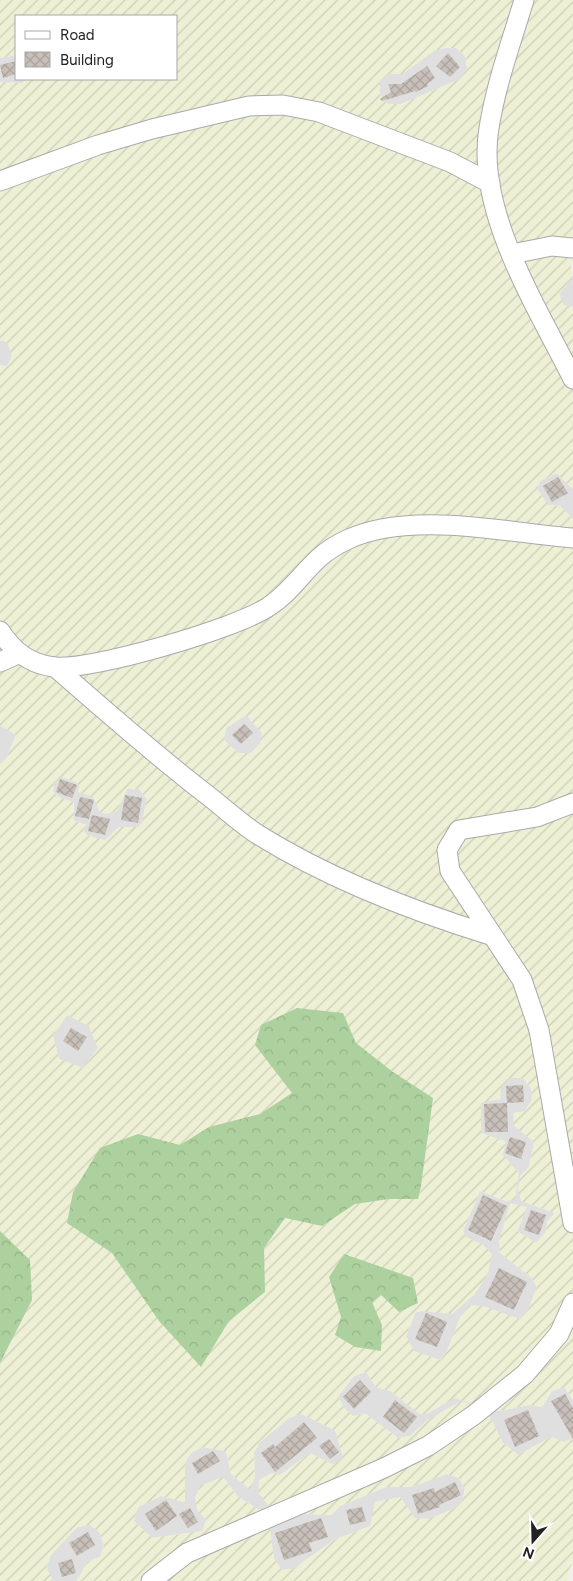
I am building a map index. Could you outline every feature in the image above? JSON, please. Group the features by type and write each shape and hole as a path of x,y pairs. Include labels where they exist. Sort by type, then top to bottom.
{"street":[{"path":"524,0 498,79 488,129 490,183 501,228 512,254 573,379"},
{"path":"0,181 98,145 152,129 249,106 283,105 319,112 450,162 490,183"},
{"path":"512,254 552,246 573,248"},
{"path":"0,631 8,645 18,654 35,662 54,667 90,664 144,651 240,621 268,608 293,587 320,557 350,538 381,529 432,526 486,529 573,538"},
{"path":"0,662 18,654"},
{"path":"54,667 182,776 255,833 303,861 353,884 421,913 490,935"},
{"path":"573,803 537,817 459,830 447,850 450,871 490,935 522,980 539,1030 573,1223"},
{"path":"151,1581 186,1553 384,1468 428,1446 474,1415 525,1374 559,1334 573,1303"}],"shaded area":[{"path":"456,48 465,56 467,68 460,79 401,104 388,104 380,95 380,82 389,74 402,74 434,51"},
{"path":"15,55 15,80 26,80 22,83 0,82 0,58"},
{"path":"573,277 573,307 564,306 559,294"},
{"path":"3,340 8,344 12,356 7,367 0,365 0,341"},
{"path":"557,473 573,489 573,519 560,506 548,505 537,489 540,481"},
{"path":"246,715 263,733 260,744 251,753 238,753 224,740 226,728"},
{"path":"0,725 16,735 6,759 0,764"},
{"path":"61,776 76,782 93,797 100,812 117,811 127,789 139,789 147,799 142,822 139,827 119,827 105,841 87,835 83,830 87,825 74,821 74,803 59,797 53,792 54,784"},
{"path":"67,1015 89,1026 98,1048 83,1068 59,1059 53,1036"},
{"path":"510,1078 523,1078 531,1088 532,1100 525,1111 534,1142 529,1167 520,1176 521,1201 555,1213 547,1222 545,1233 536,1243 517,1231 523,1219 500,1253 531,1277 537,1287 528,1310 520,1320 483,1306 461,1315 447,1351 439,1360 414,1351 406,1337 415,1313 420,1310 452,1314 483,1245 466,1237 463,1231 480,1191 506,1201 502,1154 507,1142 481,1133 481,1103"},
{"path":"366,1372 376,1387 390,1391 420,1414 427,1414 454,1397 499,1411 530,1405 542,1407 552,1391 564,1387 573,1400 573,1438 564,1442 551,1437 518,1455 503,1443 486,1409 429,1419 410,1436 398,1438 366,1414 353,1416 344,1408 338,1396 354,1376"},
{"path":"301,1414 335,1430 344,1457 334,1465 310,1453 280,1475 281,1522 305,1514 331,1515 340,1506 386,1487 411,1487 447,1474 459,1478 465,1489 462,1501 453,1509 429,1519 416,1518 370,1526 334,1540 293,1569 281,1570 274,1559 269,1522 261,1511 238,1497 223,1477 200,1487 195,1498 198,1511 206,1520 203,1531 152,1538 134,1521 138,1507 161,1496 185,1502 185,1463 191,1453 202,1447 226,1451 231,1474 255,1477 254,1452 260,1442 289,1418"},
{"path":"90,1525 100,1533 104,1545 100,1557 88,1561 77,1581 50,1581 52,1579 46,1567 51,1555 77,1527"}],"green space":[{"path":"0,0 573,0 573,262 570,263 573,277 559,294 564,305 573,307 573,489 556,473 540,481 537,489 548,505 560,506 573,519 573,1400 564,1387 552,1391 542,1407 530,1405 499,1411 454,1398 427,1414 420,1414 390,1391 376,1387 366,1372 354,1376 338,1396 344,1408 353,1416 366,1414 398,1438 410,1436 429,1419 461,1401 486,1409 503,1443 518,1455 551,1437 564,1442 573,1438 573,1563 567,1573 567,1581 77,1581 88,1561 100,1557 104,1546 100,1533 90,1525 77,1527 51,1555 46,1567 52,1579 50,1581 0,1581 0,764 6,759 16,735 0,725 0,365 7,366 12,356 8,344 3,340 0,341 0,82 22,83 26,80 178,80 178,15 15,15 15,55 0,58","holes":["456,48 465,56 467,68 460,79 401,104 388,104 380,95 380,82 389,74 402,74 434,51","246,715 262,733 260,744 251,753 238,753 224,740 226,728","61,777 76,782 79,786 78,792 93,797 100,812 105,814 117,811 127,789 139,789 147,799 142,822 139,827 119,827 105,840 87,835 83,830 87,825 74,821 74,803 59,797 53,792 54,784","67,1015 89,1026 98,1048 83,1068 59,1059 53,1036","510,1078 523,1078 531,1088 532,1100 525,1111 513,1113 514,1126 534,1142 529,1167 520,1176 518,1188 521,1201 555,1213 547,1222 545,1233 536,1243 517,1231 527,1207 510,1203 499,1241 500,1253 531,1277 537,1287 528,1310 520,1319 483,1306 469,1305 461,1315 447,1351 440,1360 414,1351 406,1336 415,1313 421,1311 452,1314 475,1294 488,1273 492,1254 483,1245 466,1237 463,1231 480,1191 506,1201 515,1200 519,1173 502,1154 507,1142 481,1133 481,1103 500,1099 501,1087","301,1414 335,1430 343,1457 334,1465 310,1453 280,1475 271,1473 259,1480 258,1492 281,1522 305,1514 331,1515 340,1506 386,1487 411,1487 447,1474 459,1478 465,1489 462,1501 453,1509 429,1519 415,1518 400,1497 375,1502 370,1526 334,1540 293,1569 282,1570 274,1559 269,1522 261,1511 238,1497 223,1477 200,1486 195,1498 198,1511 206,1520 202,1531 152,1538 134,1521 138,1507 161,1496 185,1502 185,1463 191,1453 202,1447 226,1451 231,1474 250,1490 255,1477 254,1453 260,1442 289,1418"]},
{"path":"297,1008 343,1013 356,1043 393,1072 433,1098 418,1199 389,1199 355,1204 322,1226 285,1218 264,1248 265,1292 229,1321 201,1367 159,1321 112,1253 67,1223 73,1192 100,1148 138,1134 180,1145 209,1127 260,1114 292,1093 255,1045 261,1025"},
{"path":"0,1231 30,1260 32,1300 0,1363"},
{"path":"344,1254 413,1278 418,1303 399,1312 381,1295 372,1302 382,1325 381,1351 355,1347 335,1335 341,1317 329,1277"}],"building":[{"path":"448,53 460,67 450,77 436,66"},
{"path":"15,61 15,74 3,78 0,65"},
{"path":"427,66 435,78 427,84 428,86 416,92 382,101 380,99 391,92 388,84 401,84"},
{"path":"558,477 568,493 552,502 543,486"},
{"path":"244,724 253,733 241,744 232,735"},
{"path":"60,779 77,785 72,798 56,792"},
{"path":"125,795 142,798 138,823 121,820"},
{"path":"80,797 94,800 89,819 75,816"},
{"path":"92,815 110,819 105,835 88,831"},
{"path":"71,1028 87,1037 78,1051 63,1041"},
{"path":"523,1085 524,1102 507,1103 506,1086"},
{"path":"507,1103 508,1132 485,1132 484,1104"},
{"path":"510,1137 526,1142 521,1159 505,1153"},
{"path":"483,1195 507,1206 491,1241 468,1230"},
{"path":"531,1210 546,1215 539,1235 524,1230"},
{"path":"499,1268 527,1282 514,1310 485,1297"},
{"path":"426,1313 447,1322 437,1347 415,1339"},
{"path":"360,1380 371,1392 354,1409 343,1397"},
{"path":"565,1394 573,1408 573,1439 551,1401"},
{"path":"395,1400 417,1417 404,1433 383,1417"},
{"path":"528,1410 539,1436 515,1447 504,1420"},
{"path":"304,1422 317,1438 275,1472 261,1453 273,1444 275,1447"},
{"path":"329,1439 339,1452 330,1459 319,1446"},
{"path":"213,1451 220,1461 198,1474 192,1463"},
{"path":"455,1482 461,1495 439,1505 440,1507 418,1514 412,1495 434,1488 435,1492"},
{"path":"166,1500 177,1516 156,1531 145,1514"},
{"path":"362,1507 366,1521 350,1525 346,1510"},
{"path":"190,1508 198,1522 188,1528 179,1514"},
{"path":"321,1518 328,1537 309,1543 312,1551 284,1560 275,1533"},
{"path":"88,1532 95,1545 77,1556 69,1543"},
{"path":"72,1559 76,1573 62,1577 58,1563"}]}
